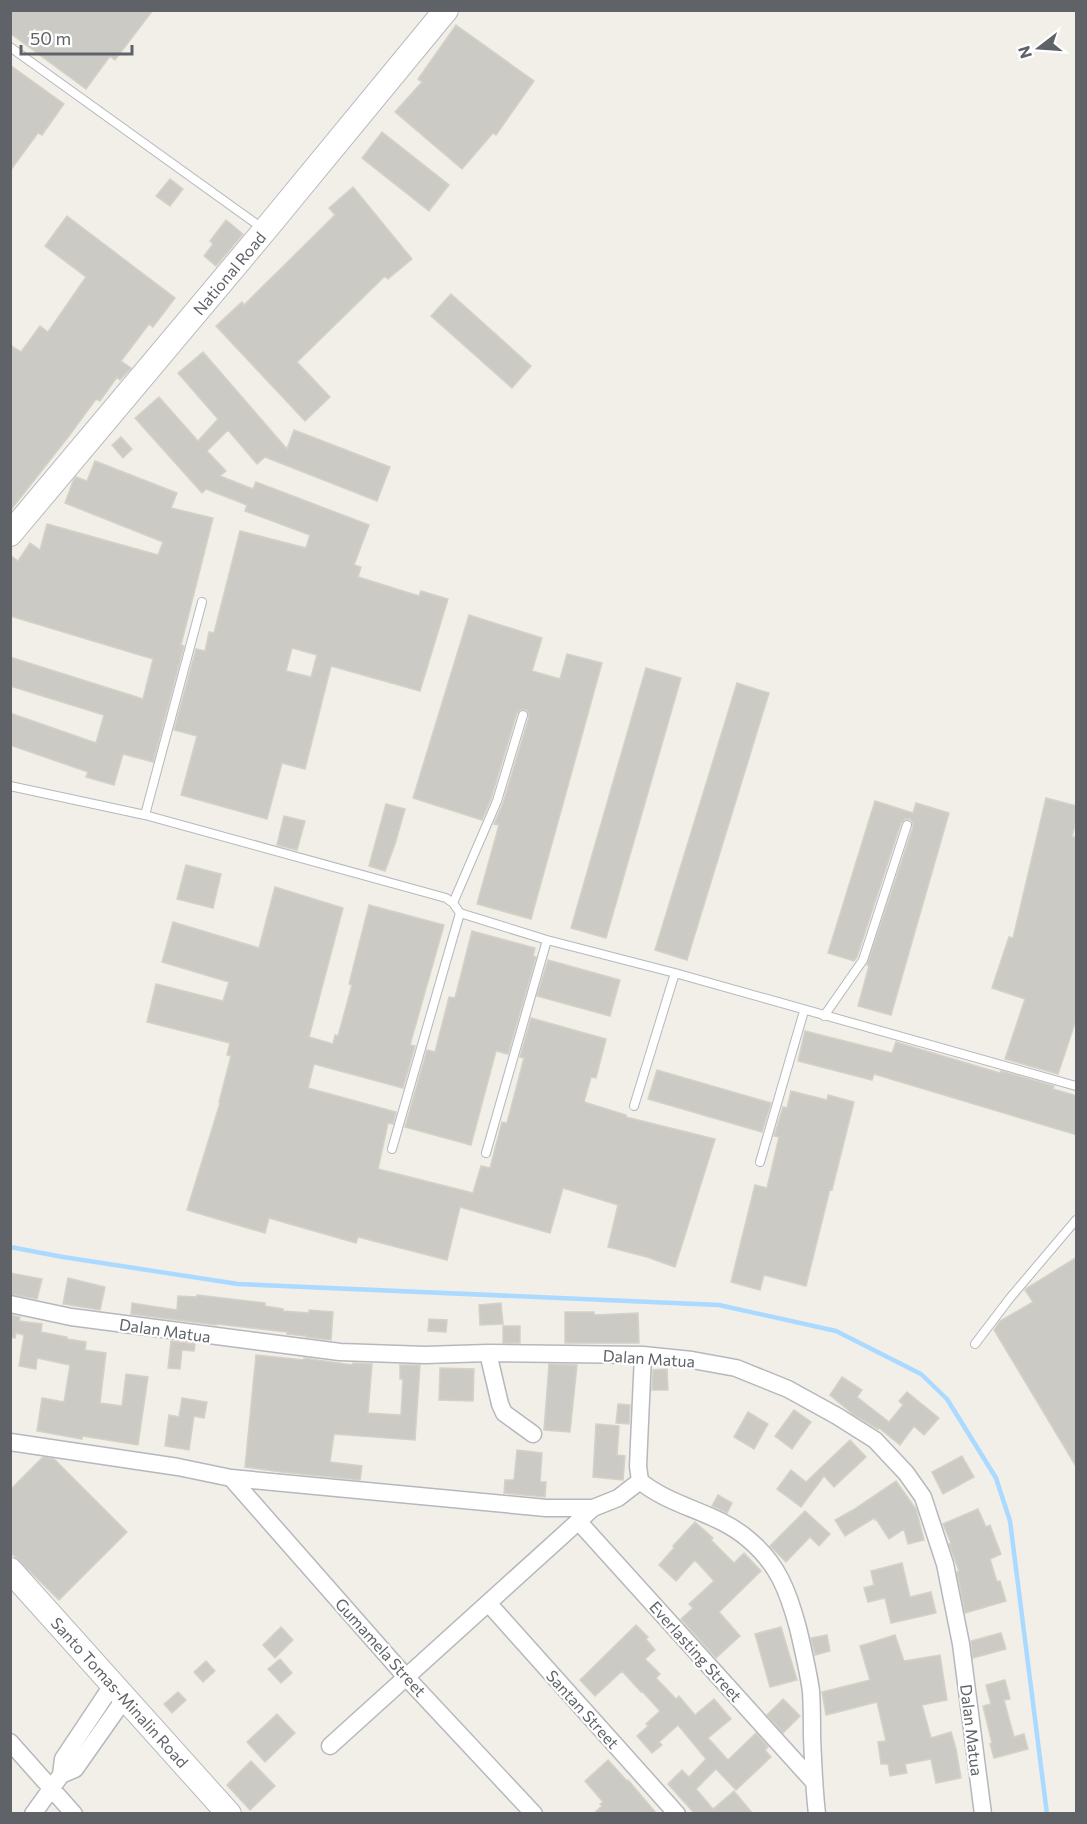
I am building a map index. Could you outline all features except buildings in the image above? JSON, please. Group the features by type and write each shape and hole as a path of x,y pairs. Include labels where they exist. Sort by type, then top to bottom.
{"main road":[{"name":"National Road","path":"10,534 446,10"},
{"name":"Santo Tomas-Minalin Road","path":"10,1570 229,1814"}],"street":[{"name":"Dalan Matua","path":"10,1304 71,1317 340,1352 425,1355 488,1353 643,1355 692,1360 736,1368 788,1389 875,1440 906,1473 923,1497 945,1564 961,1644 983,1814"},
{"path":"488,1353 504,1413 532,1434"},
{"path":"643,1355 638,1466 640,1481 653,1492 722,1522 747,1537 768,1558 780,1576 792,1608 805,1657 811,1692 813,1781 817,1814"},
{"path":"10,1442 178,1467 231,1478 546,1508 593,1508"},
{"name":"Gumamela Street","path":"231,1478 406,1677 534,1814"},
{"path":"330,1746 593,1508 618,1498 640,1481"},
{"name":"Everlasting Street","path":"578,1521 813,1781"},
{"name":"Santan Street","path":"489,1604 677,1814"},
{"path":"33,1814 56,1781 63,1759 119,1691"},
{"path":"10,1742 56,1781 74,1814"}],"lane":[{"path":"10,47 265,230"},
{"path":"145,815 202,602"},
{"path":"453,903 497,801 523,715"},
{"path":"10,786 145,815 446,898 460,913 547,940 675,973 1077,1086"},
{"path":"824,1016 862,960 907,825"},
{"path":"392,1149 460,913"},
{"path":"486,1153 547,940"},
{"path":"634,1106 675,973"},
{"path":"760,1161 804,1011"},
{"path":"975,1344 1010,1298 1077,1220"}],"waterway":[{"path":"10,1247 238,1284 719,1305 836,1331 921,1374 947,1399 996,1478 1010,1521 1047,1814"}]}
